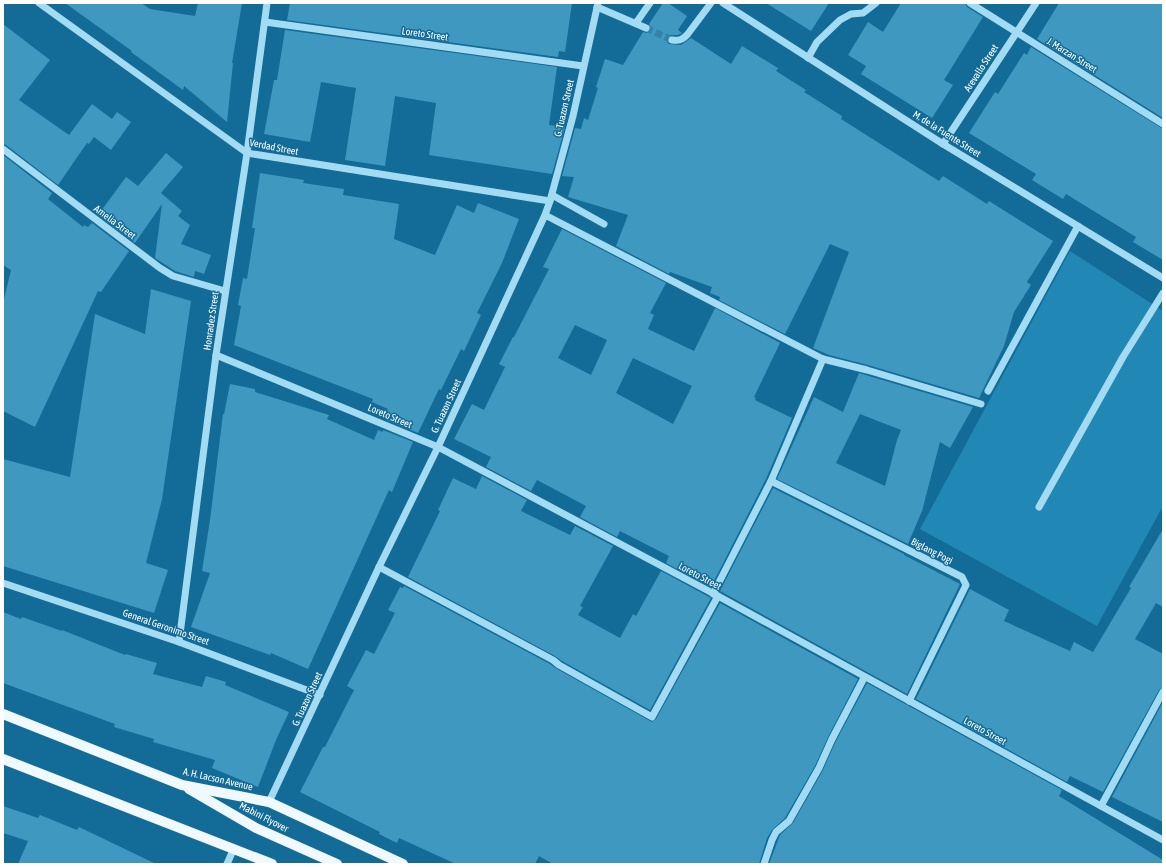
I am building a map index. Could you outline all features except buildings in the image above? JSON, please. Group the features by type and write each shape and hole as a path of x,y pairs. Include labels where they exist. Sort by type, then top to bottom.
{"main road":[{"name":"A. H. Lacson Avenue","path":"3,714 182,785 269,802 403,864"},
{"path":"3,759 234,848 259,861 272,864"},
{"name":"Mabini Flyover","path":"182,785 256,828 337,864"}],"street":[{"name":"Verdad Street","path":"40,3 247,153 551,198"},
{"name":"Honradez Street","path":"179,642 216,355 247,153 267,3"},
{"path":"636,23 650,3"},
{"path":"672,40 678,41 683,39 711,3"},
{"name":"M. de la Fuente Street","path":"723,3 943,144 1163,278"},
{"path":"808,58 817,42 840,20 851,14 863,13 876,3"},
{"name":"J. Marzan Street","path":"970,3 1163,124"},
{"name":"Arevallo Street","path":"943,144 1036,3"},
{"path":"598,5 646,28"},
{"name":"G. Tuazon Street","path":"269,802 379,567 438,447 545,215 573,116 598,5"},
{"name":"Loreto Street","path":"265,22 584,66"},
{"name":"Amelia Street","path":"3,149 160,268 173,276 225,291"},
{"path":"551,198 604,224"},
{"path":"545,215 823,359 867,370 981,404"},
{"path":"988,391 1078,226"},
{"path":"1039,507 1123,357 1163,293"},
{"name":"Loreto Street","path":"216,355 438,447 716,595 864,678 909,701 1163,840"},
{"path":"379,567 553,660 559,665 652,717 716,595 770,481 823,359"},
{"name":"Biglang Pogi","path":"770,481 962,577 966,585 909,701"},
{"name":"General Geronimo Street","path":"3,583 179,642 320,695"},
{"path":"764,864 776,832 789,821 819,768 864,678"},
{"path":"1101,806 1163,692"},
{"path":"227,864 234,848"}],"shaded area":[{"path":"1070,251 1163,311 1163,506 1097,626 920,529"}],"tunnel":[{"path":"646,28 672,40"}]}
